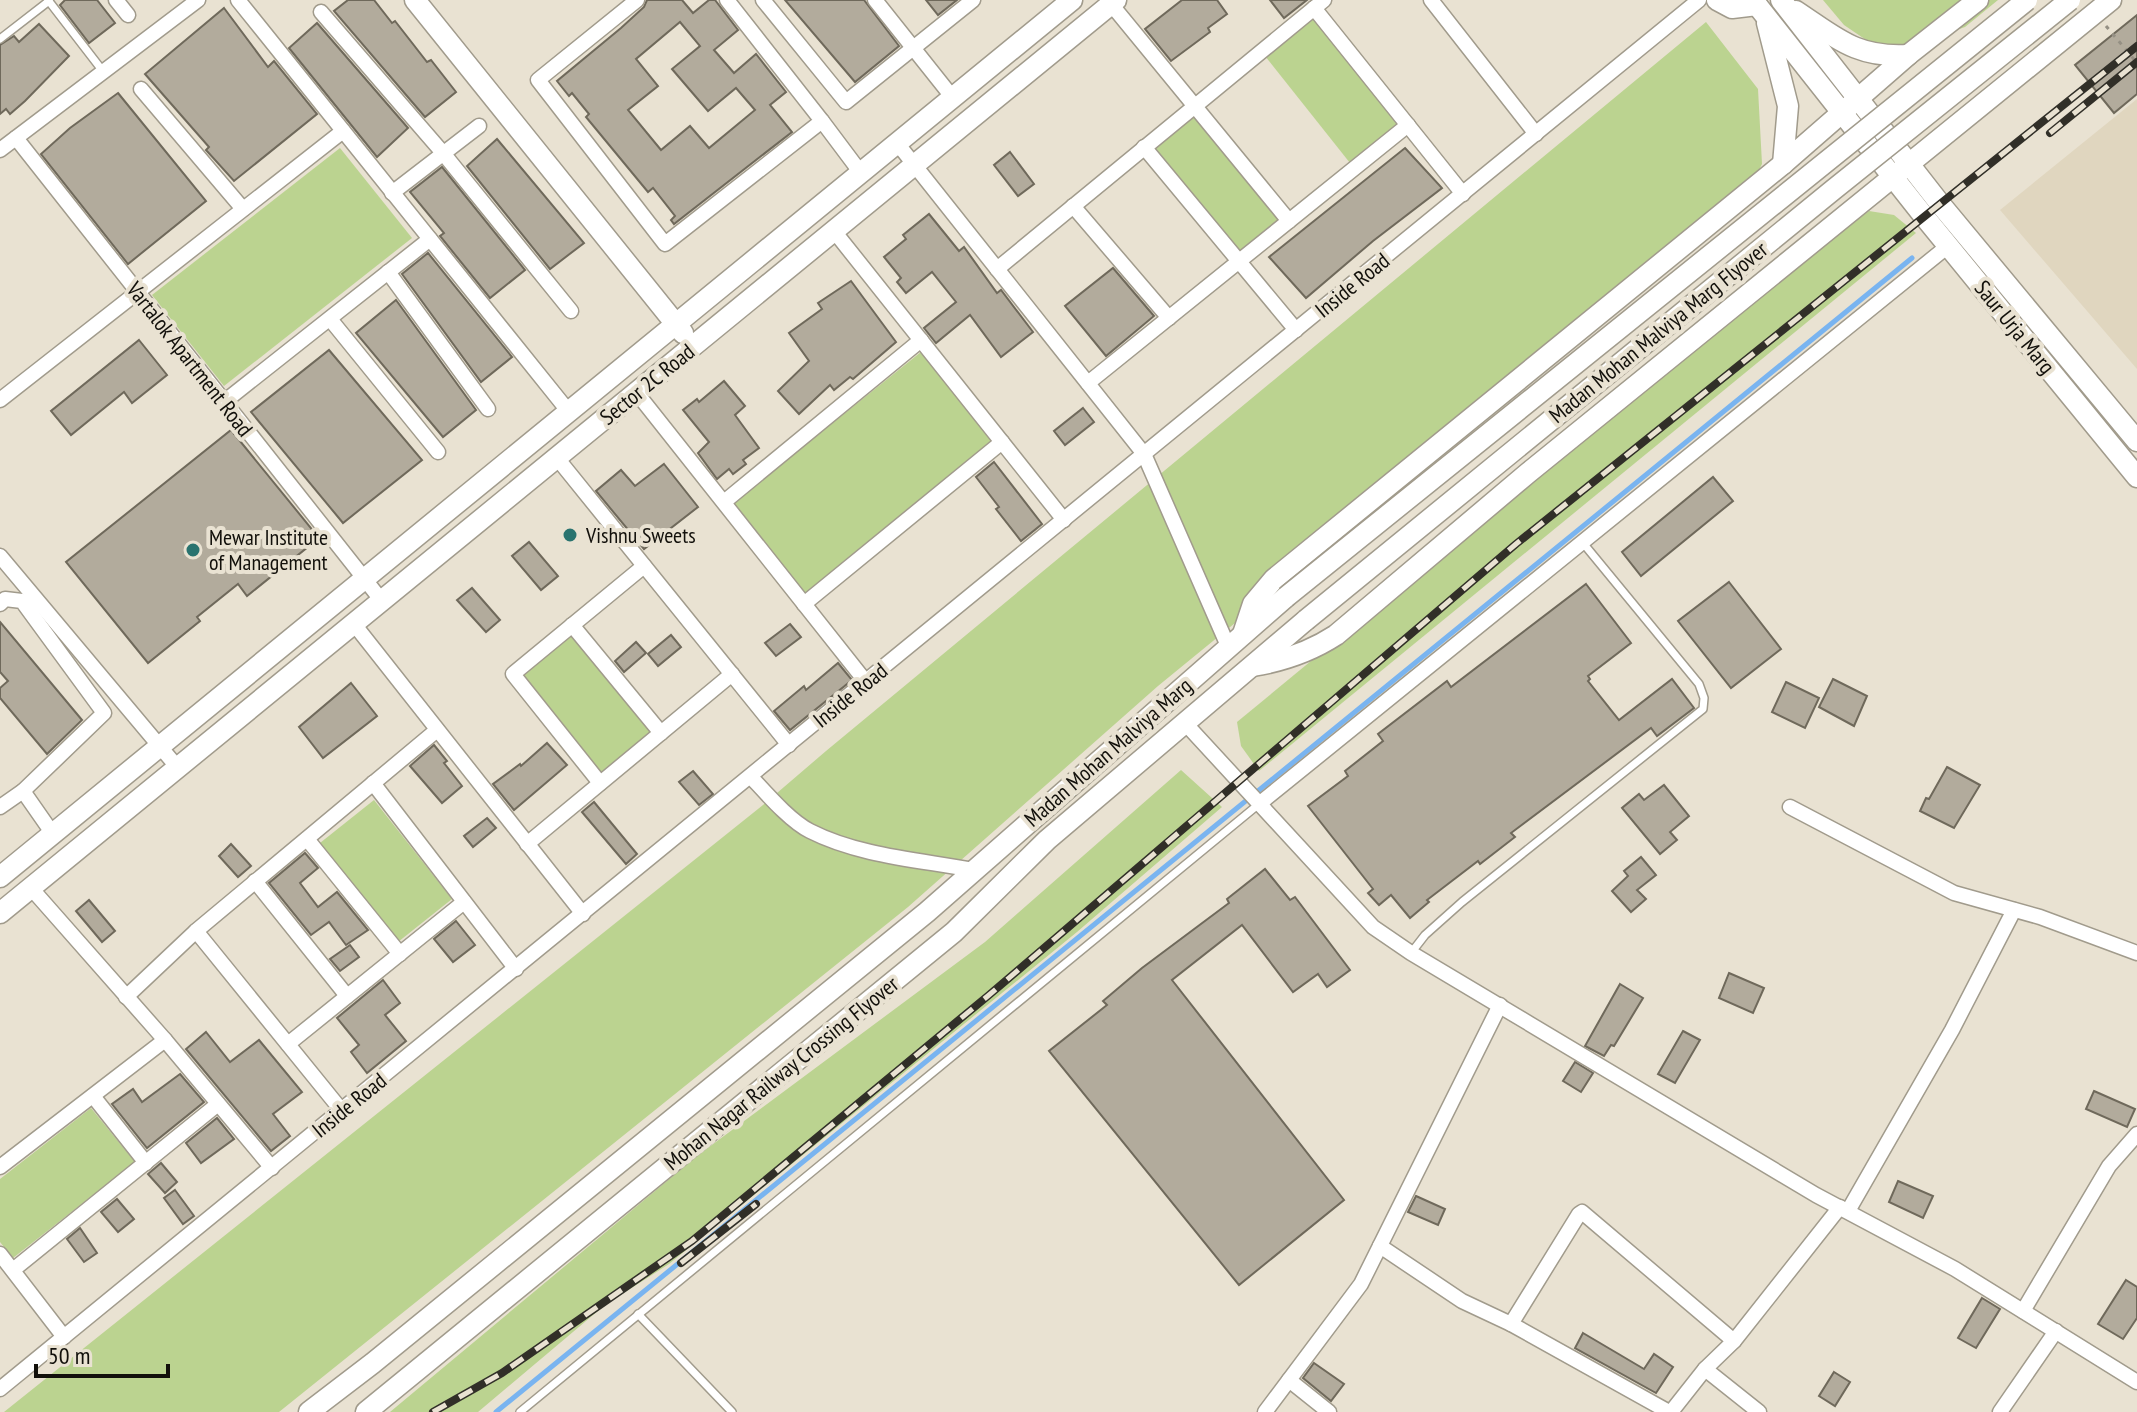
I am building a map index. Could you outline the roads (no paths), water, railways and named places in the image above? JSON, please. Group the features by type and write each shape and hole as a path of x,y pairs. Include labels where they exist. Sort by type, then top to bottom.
{"main road":[{"path":"415,0 694,346"},
{"name":"Sector 2C Road","path":"0,877 1074,0"},
{"path":"1717,0 1732,8 1758,7"},
{"path":"1235,640 1253,604 1274,579 1783,164 1908,55 1978,0"},
{"name":"Madan Mohan Malviya Marg Flyover","path":"1235,640 2027,0"},
{"name":"Madan Mohan Malviya Marg Flyover","path":"1250,667 2070,0"},
{"path":"1782,1 1862,52 1877,56 1908,55"},
{"path":"1782,1 1858,99 1901,170"},
{"name":"Sector 2C Road","path":"0,913 1114,2"},
{"path":"1250,667 1289,659 1336,635 1528,473 2103,6"},
{"path":"1758,7 1841,112 1901,170"},
{"path":"1758,7 1788,106 1783,164"},
{"name":"Saur Urja Marg","path":"1901,170 1948,246 2137,477"},
{"name":"Saur Urja Marg","path":"1901,170 2137,441"},
{"path":"473,490 490,512"},
{"name":"Madan Mohan Malviya Marg","path":"973,870 1235,640"},
{"path":"259,665 277,687"},
{"name":"Madan Mohan Malviya Marg","path":"1184,722 1250,667"},
{"name":"Mohan Nagar Railway Crossing Flyover","path":"366,1412 954,932 1047,840 1184,722"},
{"name":"Mohan Nagar Railway Crossing Flyover","path":"309,1412 927,912 973,870"}],"street":[{"path":"116,0 128,15"},
{"path":"238,0 569,412"},
{"path":"637,0 538,80 662,242 669,243 822,121"},
{"path":"727,0 861,173"},
{"path":"763,0 846,102 973,0"},
{"path":"875,0 953,98"},
{"path":"1074,0 1091,21"},
{"path":"1431,0 1536,134"},
{"name":"Inside Road","path":"0,1389 1699,0"},
{"path":"0,150 191,2"},
{"path":"1114,2 1289,221"},
{"path":"997,269 1319,4 1463,194"},
{"path":"321,12 443,153 571,311"},
{"path":"141,89 243,209"},
{"path":"1088,383 1408,125"},
{"path":"392,193 479,126"},
{"path":"0,400 343,131"},
{"name":"Vartalok Apartment Road","path":"16,138 382,601"},
{"path":"897,143 1144,454 1235,640"},
{"path":"1144,147 1296,330"},
{"path":"1073,206 1169,318"},
{"path":"834,231 1064,520"},
{"path":"224,402 430,239"},
{"path":"1258,802 1948,246"},
{"path":"388,272 488,409"},
{"path":"330,319 438,452"},
{"path":"724,502 921,340"},
{"path":"636,392 866,682"},
{"path":"804,604 1002,442"},
{"path":"557,458 789,745"},
{"path":"3,564 178,768"},
{"path":"600,783 513,674 644,566"},
{"path":"0,604 5,599 22,601 104,713 23,791 0,807"},
{"path":"354,624 583,914"},
{"path":"572,625 661,733"},
{"path":"527,844 732,674"},
{"path":"1184,722 1373,927 1411,953 1844,1209 1955,1269 2137,1382"},
{"path":"126,997 196,931 437,730"},
{"path":"751,777 808,830 844,844 973,870"},
{"path":"373,783 516,969"},
{"path":"23,791 53,834"},
{"path":"1790,807 1954,893 2014,910 2137,953"},
{"path":"307,839 400,954"},
{"path":"255,881 347,996"},
{"path":"31,888 165,1040 272,1168"},
{"path":"288,1044 464,902"},
{"path":"1380,1246 1462,1301 1511,1324 1670,1412 1844,1209 1952,1030 2014,910"},
{"path":"196,931 342,1111"},
{"path":"1265,1412 1361,1284 1500,1005"},
{"path":"0,1167 165,1040"},
{"path":"93,1096 146,1163"},
{"path":"13,1270 218,1104"},
{"path":"2023,1311 2109,1166 2137,1134"},
{"path":"1511,1324 1582,1212 1734,1341"},
{"path":"0,1254 64,1337"},
{"path":"2000,1412 2056,1331"},
{"path":"1705,1369 1759,1412"},
{"path":"1289,1380 1329,1412"}],"lane":[{"path":"0,39 48,0 102,70"},
{"path":"1411,953 1425,935 1462,902 1703,709 1704,698 1699,684 1581,541"},
{"path":"520,1412 1258,802"},
{"path":"638,1314 732,1412"}],"waterway":[{"path":"496,1412 1912,258"}],"railway":[{"path":"433,1412 502,1373 692,1241 989,995 1516,544 2137,46"},
{"path":"2050,133 2137,62"},
{"path":"681,1263 756,1204"}],"place":[{"name":"Vishnu Sweets","path":"570,535"},
{"name":"Mewar Institute of Management","path":"193,550"}]}
